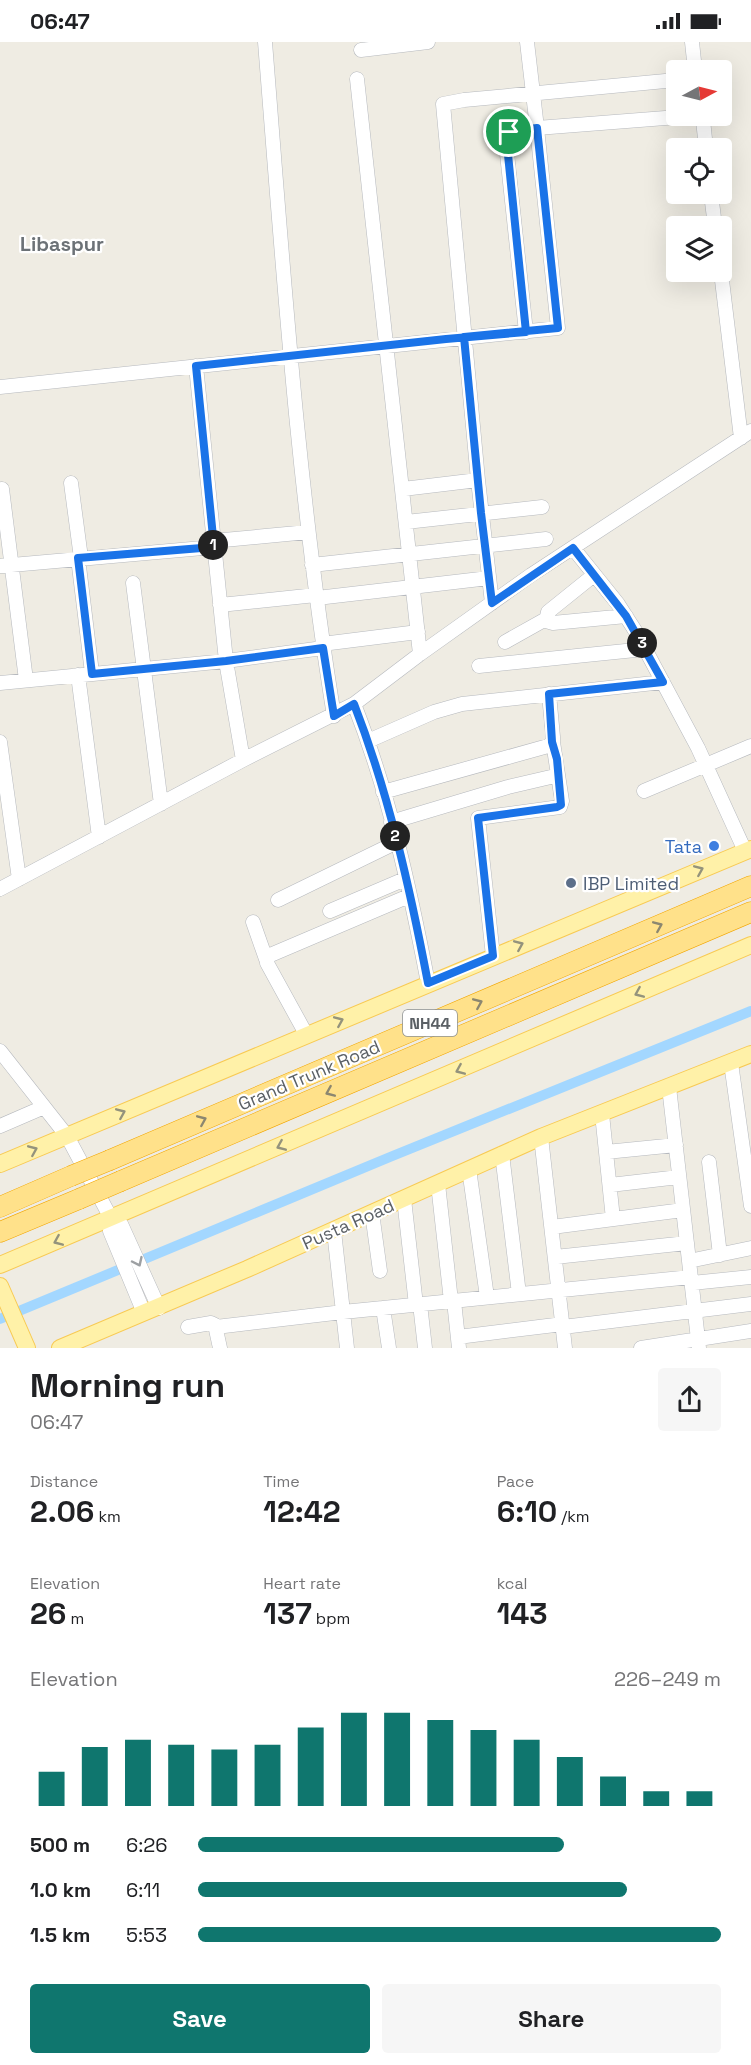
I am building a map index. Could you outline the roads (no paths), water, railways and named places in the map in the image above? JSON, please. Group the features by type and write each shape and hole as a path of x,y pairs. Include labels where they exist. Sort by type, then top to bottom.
{"highway":[{"name":"Grand Trunk Road","path":"0,1207 751,886"},
{"name":"Grand Trunk Road","path":"0,1232 751,912"}],"main road":[{"path":"0,1164 748,850"},
{"path":"0,1265 112,1220 751,945"},
{"name":"Pusta Road","path":"60,1348 334,1231 541,1137 751,1054"},
{"path":"1,1288 27,1347"}],"street":[{"path":"265,42 308,532 334,716"},
{"path":"361,51 428,42"},
{"path":"0,387 558,328 527,42"},
{"path":"692,42 694,60"},
{"path":"357,80 420,654"},
{"path":"492,603 481,513 443,106 446,102 666,81"},
{"path":"526,332 506,135 509,132 537,128 666,118"},
{"path":"0,889 354,704 492,603 746,434 723,282"},
{"path":"196,366 226,661 243,760"},
{"path":"403,489 478,480"},
{"path":"71,483 80,558 85,674 99,837"},
{"path":"2,489 6,566 26,680"},
{"path":"406,522 542,507"},
{"path":"6,566 308,532"},
{"path":"312,565 546,539"},
{"path":"573,548 626,616 663,682 748,850"},
{"path":"505,642 546,619 548,612 594,575"},
{"path":"220,605 489,578"},
{"path":"133,583 161,804"},
{"path":"546,619 553,623 626,616"},
{"path":"0,683 226,661 418,632"},
{"path":"479,666 645,649"},
{"path":"368,741 435,712 462,704 663,682"},
{"path":"493,956 478,818 560,807 562,801 557,759 552,742 549,694"},
{"path":"354,704 368,741 397,842 428,983"},
{"path":"0,742 3,785 19,879"},
{"path":"383,792 544,748 552,742"},
{"path":"644,792 751,746"},
{"path":"391,822 557,774"},
{"path":"278,900 397,842"},
{"path":"330,911 405,879"},
{"path":"266,959 270,955 410,896"},
{"path":"253,922 266,959 306,1034"},
{"path":"0,1051 67,1136 112,1220 110,1231 152,1310"},
{"path":"731,1063 751,1206"},
{"path":"669,1088 699,1344"},
{"path":"0,1126 44,1107"},
{"path":"602,1113 613,1219"},
{"path":"541,1137 565,1348"},
{"path":"606,1152 676,1145"},
{"path":"502,1154 519,1294"},
{"path":"709,1162 720,1255"},
{"path":"469,1168 488,1297"},
{"path":"610,1185 680,1177"},
{"path":"438,1184 458,1342 563,1326 751,1304"},
{"path":"404,1199 426,1348"},
{"path":"552,1227 683,1210"},
{"path":"372,1213 380,1271"},
{"path":"334,1231 347,1348"},
{"path":"555,1257 687,1243"},
{"path":"689,1261 751,1248"},
{"path":"216,1327 559,1290 751,1277"},
{"path":"383,1308 389,1348"},
{"path":"188,1327 211,1323 216,1327 220,1348"},
{"path":"640,1348 699,1344 751,1331"}],"waterway":[{"path":"0,1319 390,1157 751,1011"}],"place":[{"name":"Tata","path":"714,846"},
{"name":"IBP Limited","path":"571,883"}],"district":[{"name":"Libaspur","path":"62,244"}]}
